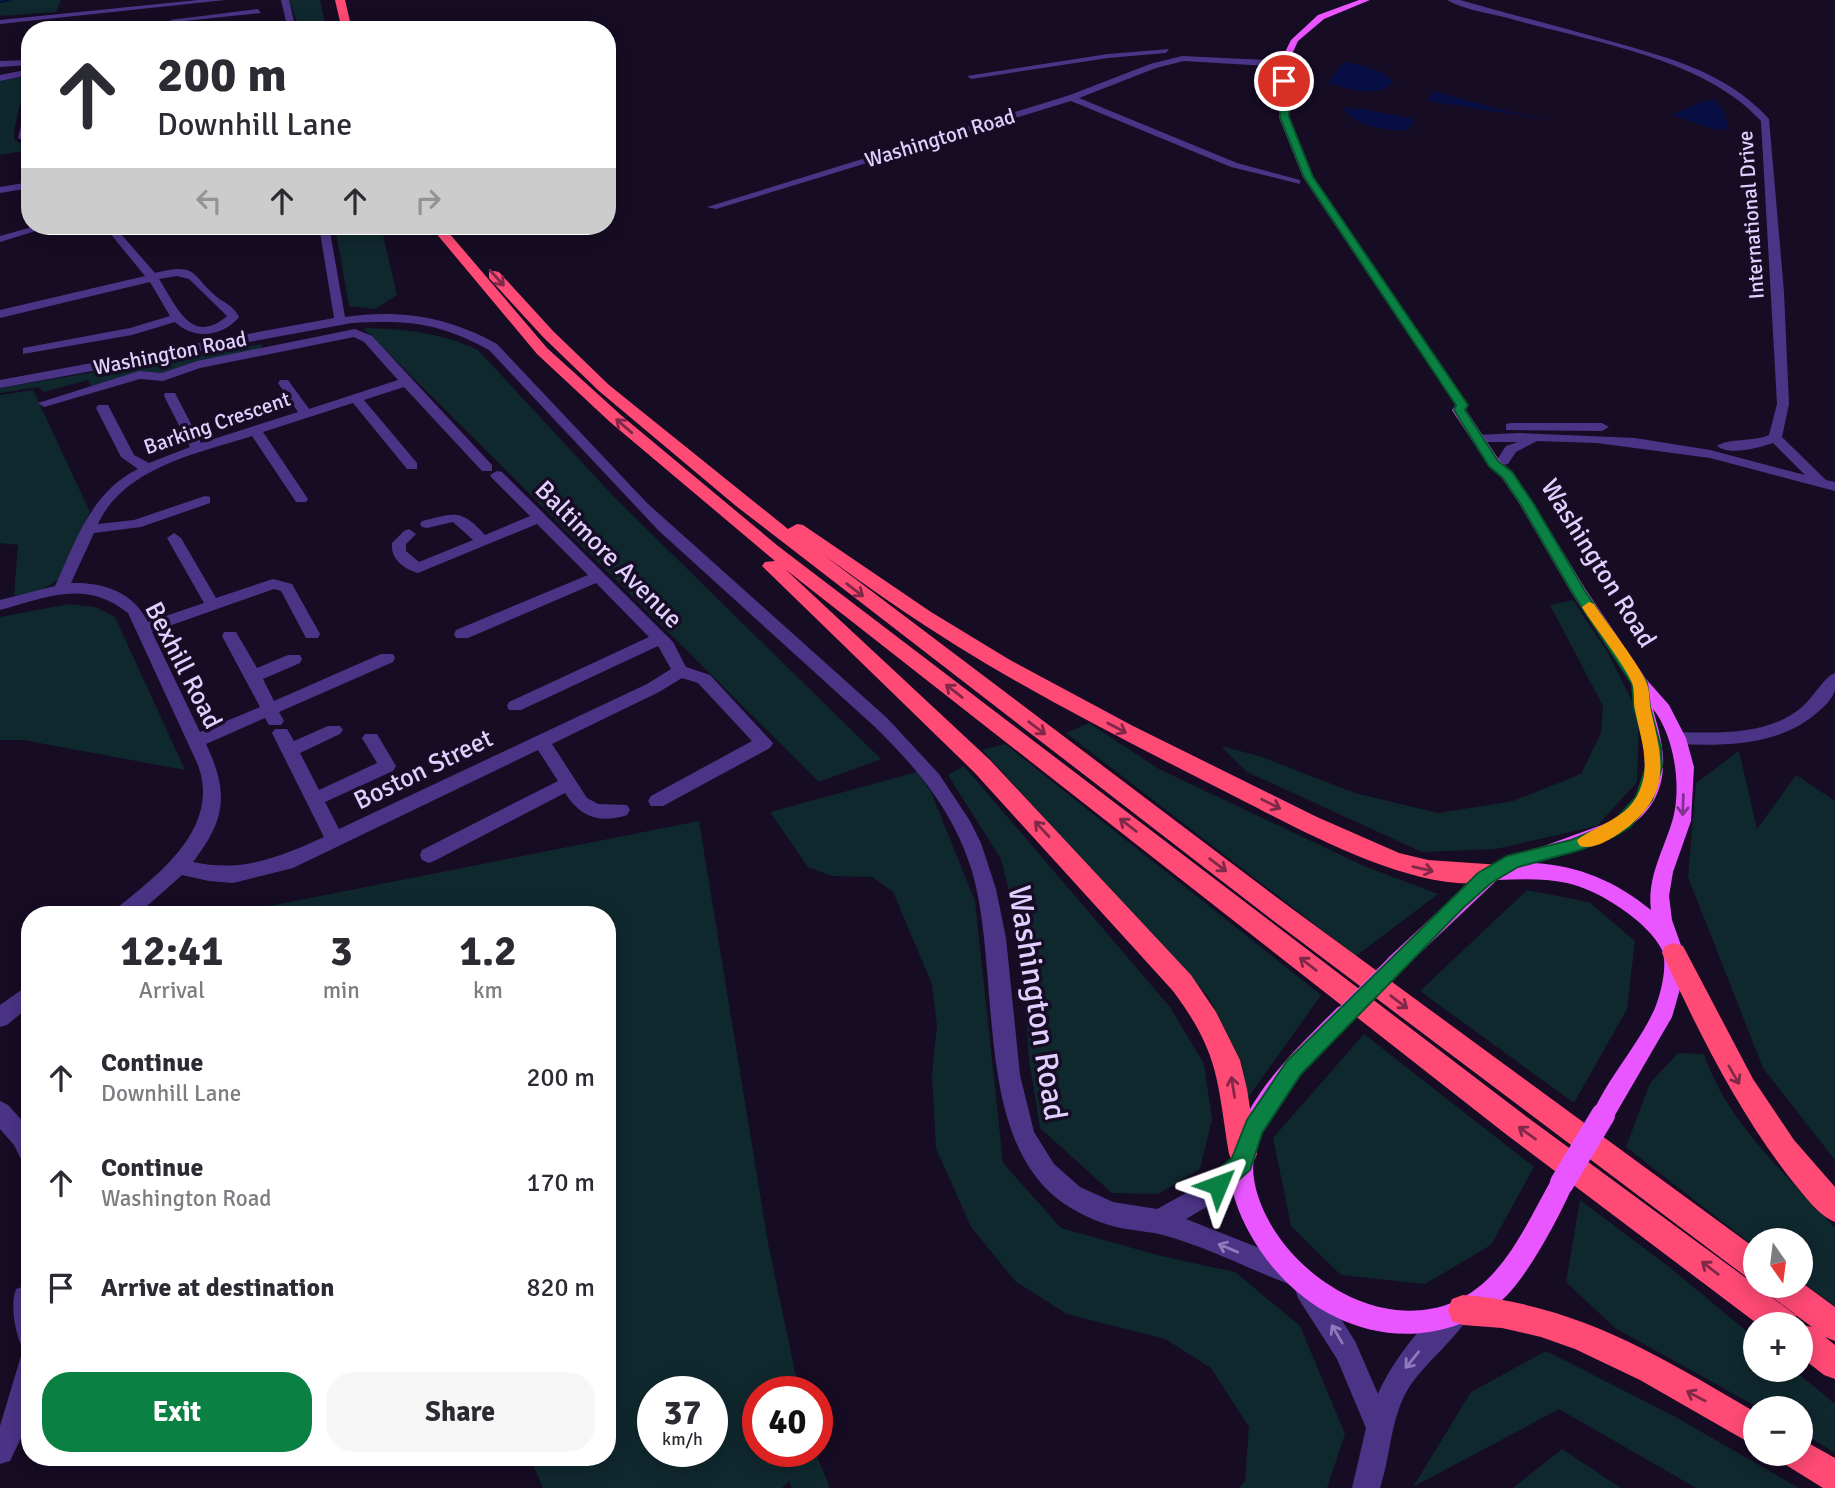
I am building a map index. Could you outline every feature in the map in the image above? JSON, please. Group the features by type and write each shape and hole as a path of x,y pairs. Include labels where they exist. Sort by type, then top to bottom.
{"highway":[{"path":"340,0 345,21"},
{"path":"444,235 542,351 652,450 772,550 1517,1126 1767,1312"},
{"path":"460,235 548,334 629,410 742,502 1516,1090 1743,1257"},
{"path":"629,410 924,616 1114,727 1318,829 1386,858 1422,870 1450,874 1494,872"},
{"path":"652,450 692,494 856,644 982,766 1182,983 1207,1018 1225,1053 1235,1090 1243,1158"},
{"path":"1673,951 1726,1062 1749,1100 1791,1160 1835,1208"},
{"path":"1798,1298 1835,1326"},
{"path":"1461,1310 1522,1315 1571,1331 1619,1354 1743,1423"},
{"path":"1813,1347 1835,1364"},
{"path":"1813,1463 1835,1476"}],"main road":[{"path":"1290,47 1300,33 1321,18 1366,0"},
{"name":"Washington Road","path":"1290,47 1284,81 1284,117 1308,177 1462,405 1460,410 1480,434 1494,463 1505,468 1579,592 1640,683 1663,709 1677,738 1685,767 1682,821 1663,872 1659,896 1662,920 1673,951"},
{"path":"1494,872 1553,872 1594,883 1635,907 1673,951 1672,987 1665,1010 1500,1285 1481,1300 1461,1310 1416,1321 1382,1320 1336,1305 1313,1292 1273,1253 1257,1225 1246,1195 1243,1158 1254,1127 1278,1089 1345,1014 1474,887 1494,872 1513,861 1593,839 1609,831 1634,812 1648,790 1654,767 1653,748 1642,707 1640,683"}],"street":[{"path":"0,22 75,11 221,0"},
{"path":"285,0 290,21"},
{"name":"International Drive","path":"1451,0 1665,60 1726,86 1758,109 1766,121 1769,144 1783,404 1768,462"},
{"path":"176,5 174,20 258,11"},
{"path":"1241,61 1272,59 1290,47"},
{"path":"971,76 1127,55 1175,55 1287,64"},
{"name":"Washington Road","path":"712,207 1072,98 1175,55"},
{"path":"1241,61 1272,68 1284,81"},
{"path":"0,64 21,63"},
{"path":"0,78 21,74"},
{"path":"1072,98 1234,165 1296,182"},
{"path":"0,190 21,186"},
{"path":"0,239 21,233"},
{"path":"0,314 153,279 183,273 195,276 205,292 233,314 224,325 192,330 178,317 153,279 116,235"},
{"path":"326,235 340,321"},
{"path":"27,351 100,339 178,317"},
{"name":"Washington Road","path":"0,384 340,321 393,318 444,324 480,338 493,347 609,474 663,527 859,702 912,754 949,801 971,842 989,896 1013,1104 1024,1137 1048,1174 1074,1196 1108,1213 1158,1222 1294,1276"},
{"name":"Baltimore Avenue","path":"166,388 197,366 355,333 368,339 492,471 667,646 680,671"},
{"path":"44,403 139,375 166,388 198,450"},
{"name":"Barking Crescent","path":"60,591 104,501 147,468 406,382"},
{"path":"284,383 306,414"},
{"path":"356,398 412,466"},
{"path":"103,408 128,457 147,468"},
{"path":"1480,434 1566,425 1612,428 1724,446 1815,477 1835,487"},
{"path":"255,431 301,499"},
{"path":"1480,434 1538,439 1635,440 1768,462"},
{"path":"1505,468 1514,447 1538,439"},
{"path":"1724,446 1774,442 1815,477"},
{"path":"89,529 136,524 205,500"},
{"path":"427,524 455,517 466,522 483,542"},
{"path":"410,534 398,544 398,552 408,564 418,568 540,519"},
{"path":"174,538 212,604"},
{"path":"462,634 599,576"},
{"path":"142,630 259,586 273,584 287,588 312,634"},
{"name":"Bexhill Road","path":"0,605 71,588 98,590 116,596 134,610 207,765 214,789 211,812 200,837 178,866 133,906"},
{"path":"230,636 254,676 335,840"},
{"path":"515,706 659,639"},
{"path":"279,728 387,658"},
{"path":"254,676 295,659"},
{"path":"657,801 764,743 704,679 680,671"},
{"name":"Boston Street","path":"178,866 206,874 239,877 286,863 653,688 680,671"},
{"path":"1677,738 1741,738 1781,728 1815,707 1835,679"},
{"path":"195,742 279,728 334,730"},
{"path":"315,799 387,766 371,738"},
{"path":"541,741 580,803 596,811 621,810"},
{"path":"429,855 568,784"},
{"path":"0,1018 21,1000"},
{"path":"0,1112 21,1134"},
{"path":"1158,1222 1205,1195 1243,1158"},
{"path":"1294,1276 1319,1305 1346,1350 1379,1428"},
{"path":"1366,1488 1374,1470 1379,1428 1407,1364 1461,1310"},
{"path":"0,1451 11,1435 21,1407"}],"green space":[{"path":"0,0 61,0 56,12 0,16"},
{"path":"289,0 320,0 324,21 297,21"},
{"path":"21,78 21,103 14,139 21,144 21,152 0,155 0,81"},
{"path":"337,235 383,235 397,295 375,309 349,306"},
{"path":"363,328 422,333 450,339 478,350 616,499 881,759 819,782"},
{"path":"262,344 262,350 165,373 91,386 88,380 43,392 39,387 0,393 0,388"},
{"path":"33,390 90,512 59,579 40,591 14,596 18,545 0,543 0,395"},
{"path":"1573,600 1608,653 1639,715 1637,782 1597,826 1496,849 1422,852 1247,772 1221,746 1259,756 1355,793 1438,813 1513,801 1581,774 1601,733 1603,706 1550,605"},
{"path":"69,604 95,607 115,617 185,770 23,740 0,740 0,617"},
{"path":"1089,723 1159,769 1364,866 1438,894 1356,956 1066,733"},
{"path":"1005,744 1321,995 1247,1099 1241,1061 1208,996 982,750"},
{"path":"1739,751 1757,829 1796,775 1835,801 1835,1160 1763,1068 1688,877 1696,783"},
{"path":"964,766 1170,1007 1204,1064 1212,1119 1200,1169 1158,1194 1112,1193 1040,1128 1029,1059 1021,939 1001,859 948,775"},
{"path":"917,772 931,792 975,901 1003,1163 1061,1228 1161,1256 1235,1272 1300,1326 1345,1434 1327,1488 1239,1488 1245,1481 1249,1427 1211,1368 1165,1339 1067,1314 1015,1281 971,1227 936,1148 932,1074 937,1026 932,984 893,892 872,877 832,876 808,867 770,812"},
{"path":"699,821 768,1243 796,1376 742,1376 742,1467 821,1467 830,1488 792,1488 789,1481 782,1488 543,1488 533,1466 616,1466 616,906 269,906"},
{"path":"1527,890 1589,902 1635,941 1627,1009 1574,1103 1420,991"},
{"path":"1364,1034 1534,1167 1491,1245 1425,1284 1341,1275 1291,1226 1273,1138"},
{"path":"1678,1053 1704,1054 1727,1103 1743,1125 1835,1228 1835,1306 1813,1290 1813,1228 1743,1228 1743,1238 1626,1147 1650,1083"},
{"path":"1580,1200 1668,1266 1743,1328 1743,1382 1808,1382 1835,1404 1835,1453 1813,1439 1813,1396 1743,1396 1743,1399 1615,1328 1566,1282"},
{"path":"1546,1351 1674,1416 1743,1456 1743,1466 1761,1466 1799,1488 1696,1488 1559,1409 1413,1487 1471,1392"},
{"path":"1562,1449 1621,1488 1513,1488"}],"shaded area":[{"path":"1346,62 1379,71 1393,82 1380,90 1371,91 1353,90 1328,83"},
{"path":"1434,91 1497,109 1558,121 1427,101"},
{"path":"1705,100 1716,101 1724,113 1729,129 1716,130 1672,115"},
{"path":"1343,108 1411,118 1413,122 1408,130 1372,126 1355,120"}],"waterway":[{"path":"0,2 10,0"}],"slow traffic":[{"path":"1586,841 1624,822 1634,812 1648,790 1654,767 1653,748 1642,707 1640,683 1589,607"}],"route":[{"path":"1218,1185 1242,1163 1254,1127 1294,1068 1457,903 1484,878 1513,861 1574,846 1624,822 1643,800 1654,767 1653,748 1642,707 1640,683 1579,592 1526,503 1507,475 1494,463 1460,410 1462,405 1308,177 1284,117 1284,81"}]}
